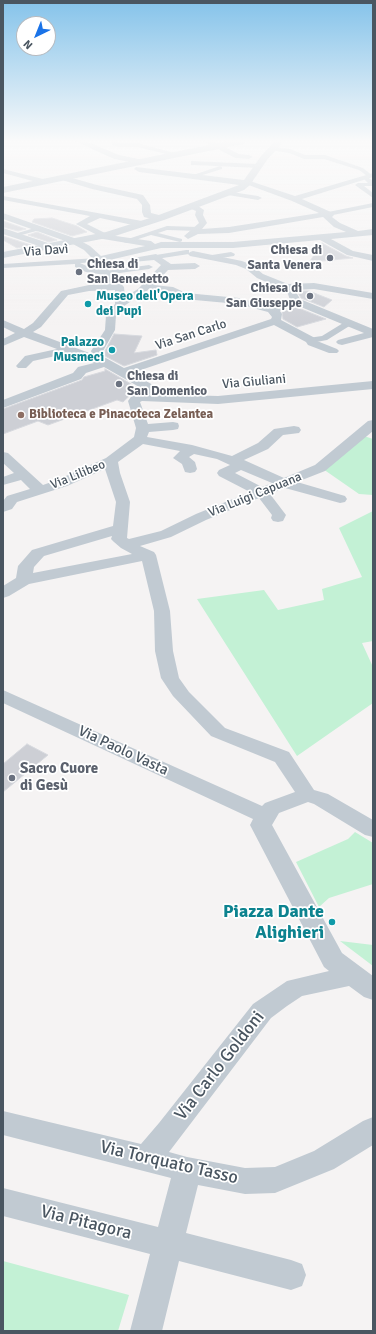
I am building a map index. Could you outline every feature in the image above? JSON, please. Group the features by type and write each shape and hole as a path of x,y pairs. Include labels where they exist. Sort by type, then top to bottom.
{"street":[{"path":"31,203 142,224"},
{"path":"145,203 147,215 160,218"},
{"path":"4,255 104,235 196,208 207,203"},
{"path":"304,203 328,214"},
{"path":"126,244 150,233 167,228 210,231 228,230 328,214 373,205"},
{"path":"177,242 197,229 203,223 196,208"},
{"path":"328,214 327,218 337,225 359,233"},
{"path":"98,216 80,224 126,244 137,242 158,245 186,253 234,258 260,276 287,287 293,293 296,300 348,323 371,331"},
{"path":"7,219 74,241 86,248 119,288 120,304"},
{"path":"14,235 38,229"},
{"path":"3,231 46,247"},
{"path":"78,265 83,268 158,245 177,242 225,245 373,232"},
{"path":"150,233 177,242"},
{"path":"322,237 350,253 373,258"},
{"path":"118,258 156,257 186,253"},
{"path":"4,255 25,265"},
{"path":"156,257 164,268"},
{"path":"195,266 199,263 217,257"},
{"path":"229,272 241,267 234,258"},
{"name":"Via Davì","path":"3,266 98,263 148,267"},
{"path":"148,267 164,268 195,266 208,268"},
{"path":"105,364 99,359 99,349 110,330 111,315 120,304 144,289 164,268"},
{"path":"287,287 314,286 366,292 373,291"},
{"path":"144,289 169,289 171,287 186,288"},
{"path":"3,343 38,325 66,293 89,288 119,288"},
{"path":"330,288 373,296"},
{"path":"169,289 184,296 238,301 272,310 277,314 275,321 311,340 312,343 333,351"},
{"path":"272,310 296,300"},
{"name":"Via San Carlo","path":"123,372 275,321"},
{"path":"3,323 24,333 123,372 149,388 134,401 141,433"},
{"path":"311,340 324,338 348,323"},
{"path":"342,342 371,331"},
{"path":"22,366 29,358 69,350 99,349"},
{"path":"69,350 59,356 79,373"},
{"path":"3,404 105,364"},
{"name":"Via Giuliani","path":"137,397 218,400 373,385"},
{"name":"Via Luigi Capuana","path":"24,580 26,566 38,553 61,545 123,537 166,534 201,517 320,468 373,424"},
{"path":"141,433 173,426"},
{"path":"278,518 279,515 262,492 224,473 238,462 264,446 279,432 294,430"},
{"path":"141,433 238,462 284,483 340,499"},
{"name":"Via Lilibeo","path":"3,508 7,506 12,499 62,482 111,462 141,433"},
{"path":"190,469 188,462 180,458 192,449"},
{"path":"3,456 38,490"},
{"path":"111,462 113,473 123,502 123,537 148,554 162,611 164,651 170,678 182,696 218,732 282,757 304,790 373,830"},
{"path":"3,481 24,475"},
{"path":"3,593 24,580 148,554"},
{"name":"Via Paolo Vasta","path":"3,696 265,816"},
{"path":"304,790 272,808 265,816 261,825 333,960 373,990"},
{"name":"Via Carlo Goldoni","path":"146,1158 169,1132 262,1011 296,988 353,975"},
{"name":"Via Torquato Tasso","path":"3,1123 146,1158 187,1170 245,1181 275,1180 324,1160 373,1130"},
{"path":"146,1331 187,1170"},
{"name":"Via Pitagora","path":"3,1202 291,1275"}],"green space":[{"path":"364,436 373,439 373,495 359,494 323,469"},
{"path":"373,511 373,641 362,643 373,667 373,703 297,756 197,599 264,590 278,610 324,600 322,589 362,577 339,528"},
{"path":"355,832 373,843 373,884 329,898 319,907 296,862 348,839"},
{"path":"340,941 373,945 373,966"},
{"path":"3,1261 129,1295 118,1331 3,1331"}],"building":[{"path":"52,218 77,226 87,232 72,236 32,222 34,219"},
{"path":"3,221 26,229 18,231 3,227"},
{"path":"37,232 57,240 49,242 28,235"},
{"path":"3,236 31,245 17,248 3,240"},
{"path":"322,243 346,256 353,258 308,264"},
{"name":"Chiesa di San Giuseppe","path":"297,291 309,291 332,300 324,307 301,298"},
{"path":"296,307 326,319 297,327 283,319 282,312"},
{"name":"Palazzo Musmeci","path":"114,334 142,336 134,353 156,350 157,355 124,366 105,356 105,351"},
{"path":"105,369 138,388 123,402 117,400 48,425 38,421 3,434 3,409 82,380 84,377 105,371"},
{"name":"Sacro Cuore di Gesù","path":"27,744 48,755 3,792 3,764"}],"place":[{"name":"Chiesa di Santa Venera","path":"330,258"},
{"name":"Chiesa di San Benedetto","path":"79,272"},
{"name":"Chiesa di San Giuseppe","path":"310,296"},
{"name":"Museo dell'Opera dei Pupi","path":"88,304"},
{"name":"Palazzo Musmeci","path":"112,350"},
{"name":"Chiesa di San Domenico","path":"119,384"},
{"name":"Biblioteca e Pinacoteca Zelantea","path":"21,415"},
{"name":"Sacro Cuore di Gesù","path":"12,778"},
{"name":"Piazza Dante Alighieri","path":"332,922"}]}
